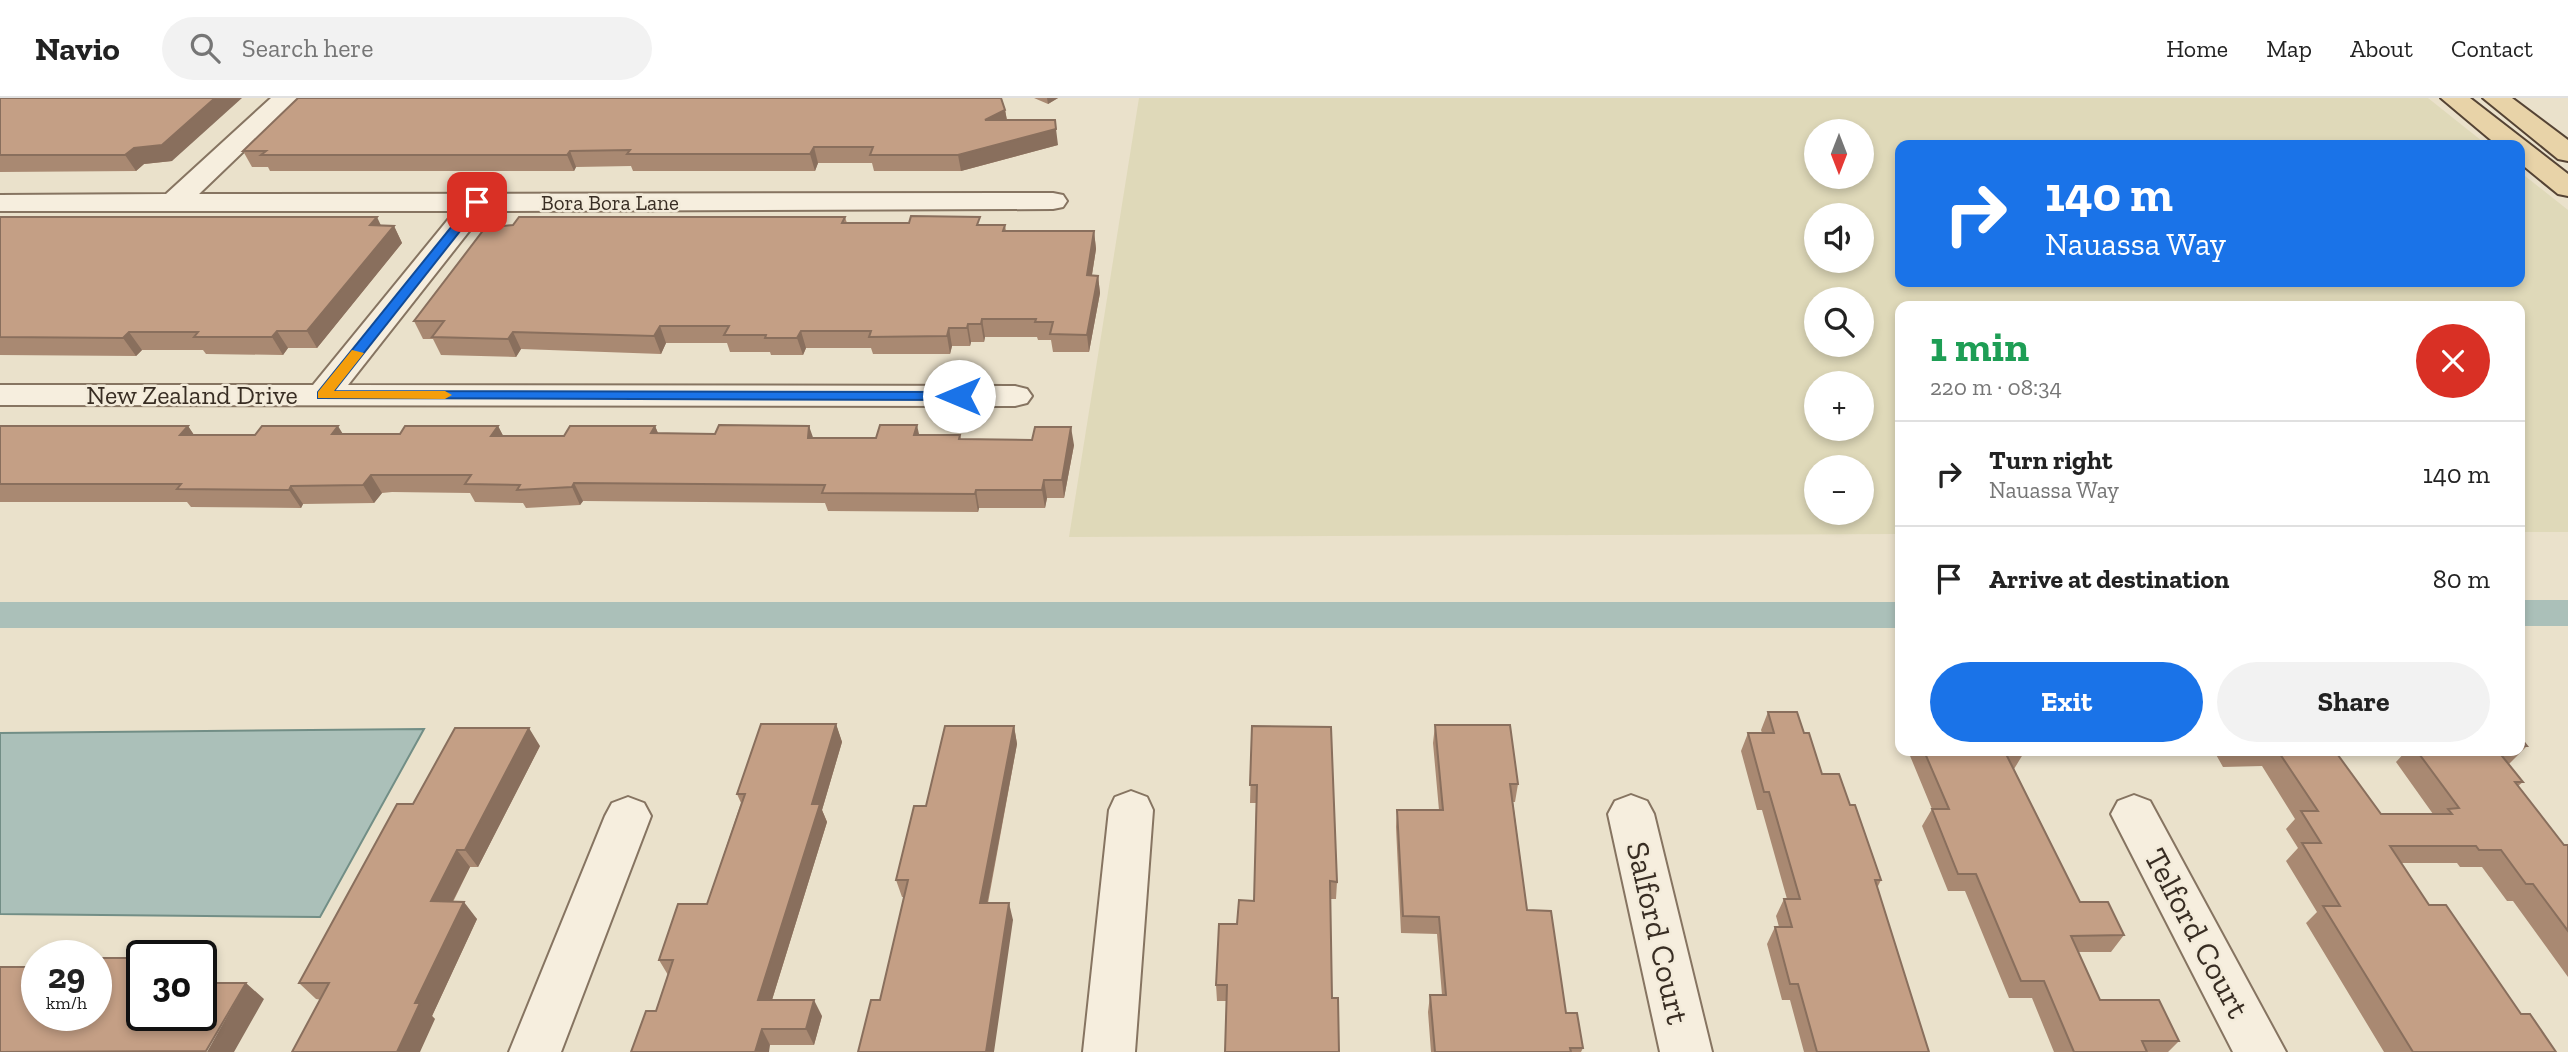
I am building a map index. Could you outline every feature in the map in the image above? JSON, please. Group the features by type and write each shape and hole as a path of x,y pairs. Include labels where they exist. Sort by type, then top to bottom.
{"main road":[{"path":"2454,98 2508,140"},
{"path":"2496,98 2568,153"},
{"path":"2525,154 2568,188"}],"street":[{"path":"173,203 286,98"},
{"name":"Bora Bora Lane","path":"0,203 1053,201"},
{"path":"323,395 477,202"},
{"name":"New Zealand Drive","path":"0,395 1015,396"},
{"path":"1108,1052 1131,810"},
{"name":"Salford Court","path":"1631,814 1686,1052"},
{"name":"Telford Court","path":"2134,814 2260,1052"},
{"path":"535,1052 628,816"}],"shaded area":[{"path":"1139,98 2428,98 2481,140 1895,140 1895,287 2525,287 2525,176 2568,210 2568,532 2525,532 2525,301 1895,301 1895,534 1069,537"}],"water":[{"path":"424,729 320,917 0,914 0,733"}],"building":[{"path":"0,98 215,98 162,145 134,148 125,155 0,155"},
{"path":"298,98 1001,98 1005,110 985,120 1055,120 1056,129 958,155 870,155 873,147 814,147 810,154 627,154 630,150 570,151 567,155 261,155 266,151 243,151"},
{"path":"911,216 980,217 977,225 1005,225 1003,231 1094,231 1087,275 1098,276 1087,335 1050,334 1053,322 1035,322 1036,319 982,319 981,324 968,324 967,328 949,328 947,336 869,337 871,331 801,331 797,338 765,338 766,335 724,335 729,326 660,326 654,336 513,332 508,339 432,337 444,321 414,321 485,228 513,225 519,217 845,217 842,223 909,223"},
{"path":"0,217 377,217 370,225 394,226 307,331 277,331 272,337 194,337 198,332 129,332 123,338 0,337"},
{"path":"719,425 809,426 808,438 876,438 880,425 917,425 914,435 1032,440 1035,427 1071,427 1062,480 1044,480 1042,490 976,490 975,494 822,493 825,485 574,483 572,487 517,490 520,485 465,484 471,475 371,475 363,485 291,486 289,490 177,489 181,484 0,484 0,426 188,426 180,435 255,435 262,426 338,426 332,434 400,434 405,426 498,426 491,436 564,436 570,426 655,426 651,433 715,434"},
{"path":"1768,712 1797,712 1804,733 1809,733 1822,774 1839,774 1850,805 1855,805 1881,880 1875,880 1929,1052 1817,1052 1798,984 1790,984 1775,927 1792,927 1784,899 1800,899 1769,792 1764,792 1748,733 1774,733"},
{"path":"761,724 836,724 812,804 820,804 758,1000 814,1000 806,1029 762,1029 755,1052 631,1052 646,1011 656,1011 673,960 659,960 678,904 707,904 745,794 737,794"},
{"path":"1435,725 1510,725 1518,784 1510,784 1527,910 1551,911 1566,1013 1577,1013 1583,1048 1570,1048 1571,1052 1435,1052 1430,995 1446,995 1439,917 1403,916 1397,810 1443,810"},
{"path":"945,726 1014,726 980,903 1009,903 986,1052 858,1052 871,1000 880,1000 908,880 896,880 914,806 926,806"},
{"path":"1252,726 1331,727 1337,882 1330,881 1332,998 1338,998 1339,1052 1225,1052 1227,985 1216,985 1219,924 1237,924 1239,900 1254,901 1257,785 1250,785"},
{"path":"455,728 529,728 465,850 457,850 431,901 464,902 415,1003 420,1003 397,1052 292,1052 329,983 299,983 397,804 413,804"},
{"path":"1926,756 2007,756 2080,902 2108,902 2124,935 2071,936 2100,1000 2159,1000 2179,1041 2142,1041 2147,1052 2074,1052 2044,981 2021,981 1976,874 1958,874 1932,809 1949,809"},
{"path":"2281,756 2339,756 2381,814 2452,814 2448,809 2459,808 2421,756 2502,756 2523,782 2515,782 2564,845 2568,845 2568,931 2533,884 2526,884 2501,850 2479,850 2476,846 2390,846 2429,905 2446,905 2521,1014 2530,1014 2556,1052 2413,1052 2323,906 2340,906 2302,843 2321,843 2301,811 2318,811"},
{"path":"112,958 126,958 126,1031 217,1031 217,983 246,983 206,1051 0,1052 0,967 21,967 21,1031 112,1031"}],"waterway":[{"path":"2525,613 2568,613"},
{"path":"0,615 1895,615"}],"slow traffic":[{"path":"357,353 323,395 445,395"}],"route":[{"path":"477,202 323,395 959,396"}]}
